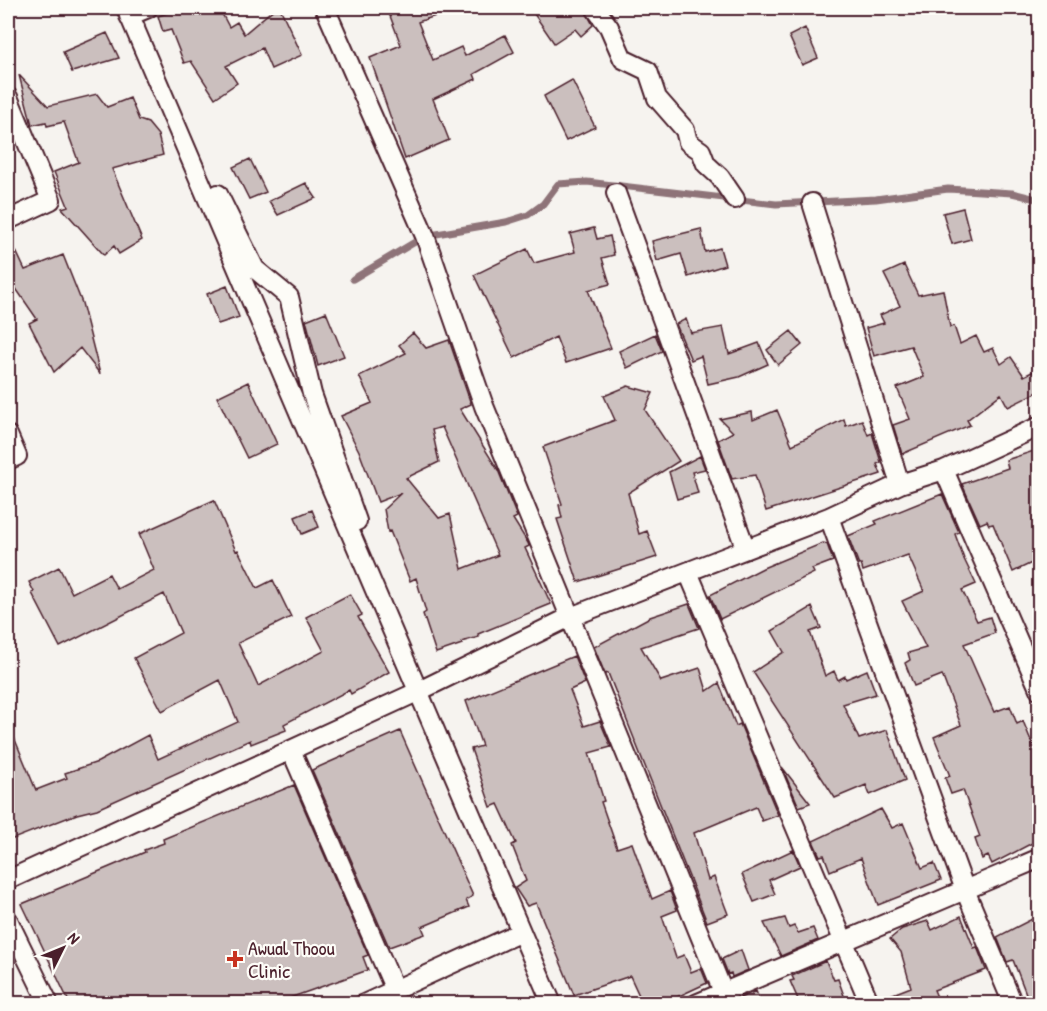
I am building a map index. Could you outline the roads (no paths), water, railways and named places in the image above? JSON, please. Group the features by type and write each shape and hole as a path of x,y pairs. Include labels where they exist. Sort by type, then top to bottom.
{"street":[{"path":"128,12 148,8"},
{"path":"325,8 425,236 483,406 568,618 726,998"},
{"path":"595,8 609,27 623,59 648,71 657,98 686,130 688,141 701,151 706,164 720,177 735,199"},
{"path":"128,12 552,1004"},
{"path":"128,12 255,269 289,297 312,394 417,692"},
{"path":"8,96 51,200 8,220"},
{"path":"616,194 745,547"},
{"path":"812,203 900,484"},
{"path":"8,879 417,692 568,618 688,572 745,547 829,517 900,484 944,470 1040,426"},
{"path":"8,435 17,456 8,460"},
{"path":"944,470 1040,691"},
{"path":"829,517 965,890 1013,1004"},
{"path":"688,572 870,1004"},
{"path":"291,750 395,990"},
{"path":"696,1004 726,998 842,942 1040,858"},
{"path":"8,920 49,1004"},
{"path":"364,1004 521,932"}],"waterway":[{"path":"353,279 425,236 506,222 528,215 543,204 558,184 587,182 776,204 876,199 948,189 1012,193 1040,200"}],"place":[{"name":"Awual Thoou Clinic","path":"235,959"}]}
